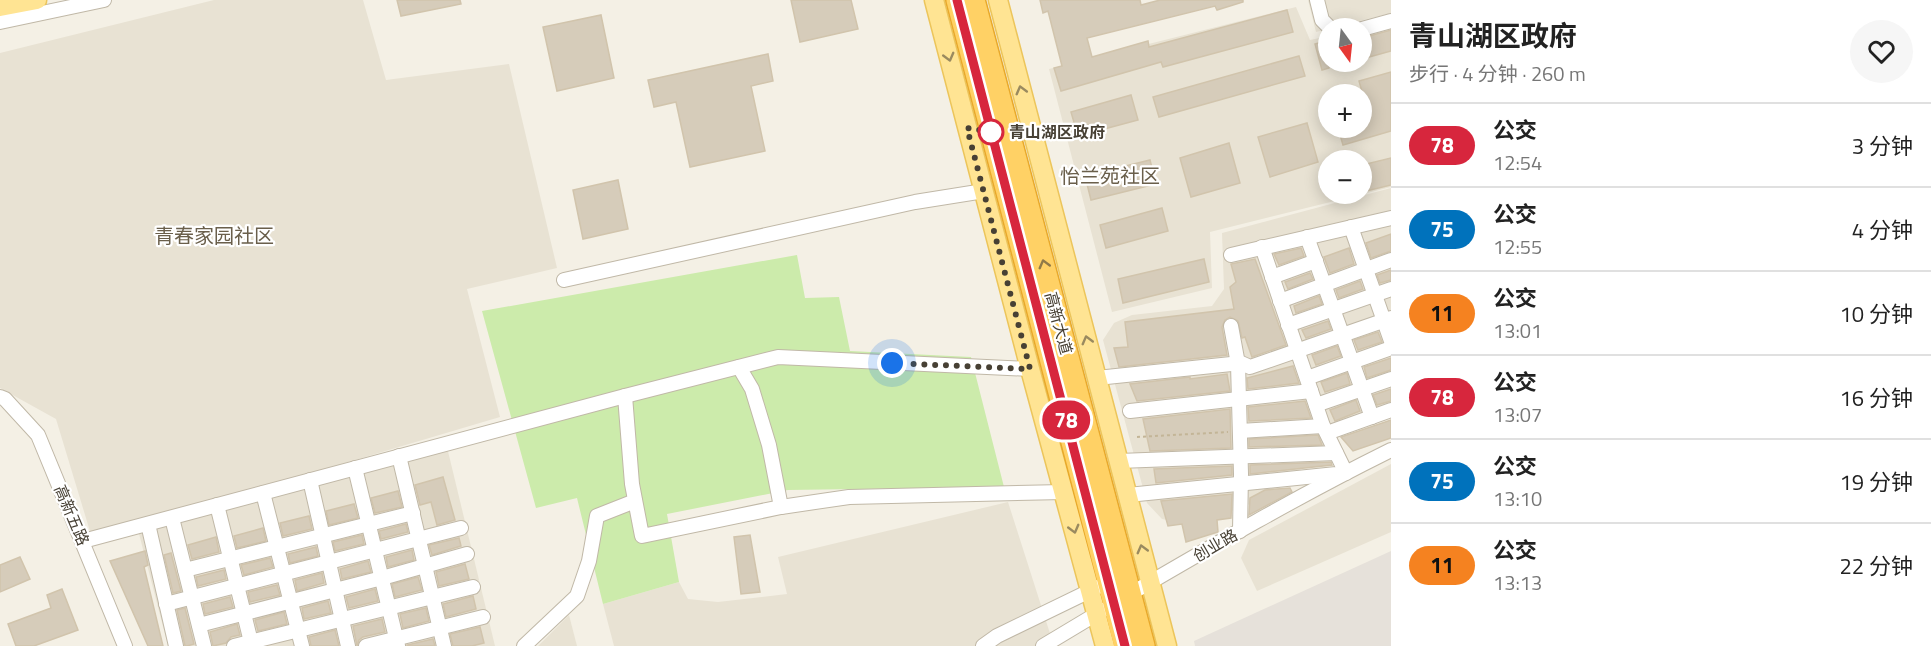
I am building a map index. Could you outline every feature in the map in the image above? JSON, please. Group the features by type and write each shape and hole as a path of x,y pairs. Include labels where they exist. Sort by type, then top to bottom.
{"highway":[{"name":"高新大道","path":"957,0 1099,587 1144,646"},
{"name":"高新大道","path":"974,0 1125,646"}],"main road":[{"path":"0,7 37,0"},
{"path":"934,0 1064,492 1099,587"},
{"path":"998,0 1167,646"},
{"path":"1105,646 1114,604"}],"street":[{"path":"0,22 104,0"},
{"path":"1317,0 1322,18"},
{"path":"1372,26 1391,21"},
{"path":"564,280 915,202 984,191"},
{"path":"1231,255 1391,218"},
{"path":"1351,227 1375,295 1387,320 1391,341"},
{"path":"1307,237 1372,417"},
{"path":"1128,495 1346,473 1325,430 1262,248"},
{"path":"1280,301 1391,260"},
{"path":"1272,277 1316,261"},
{"path":"1288,325 1391,289"},
{"path":"1097,378 1238,364 1250,367 1387,320"},
{"path":"1231,326 1238,364 1241,458 1240,531"},
{"path":"1130,411 1239,400 1309,384 1352,362 1391,348"},
{"path":"83,541 778,357 1030,369"},
{"path":"739,367 752,389 769,445 781,507"},
{"path":"1316,405 1391,379"},
{"path":"625,396 632,484 642,536 781,507 849,497 1064,492"},
{"name":"高新五路","path":"0,397 5,399 38,435 125,646"},
{"path":"1240,431 1325,430 1391,410"},
{"name":"创业路","path":"1043,646 1240,531 1391,450"},
{"path":"1119,461 1336,453"},
{"path":"399,456 444,646"},
{"path":"355,468 397,642"},
{"path":"309,480 348,646"},
{"path":"263,493 302,646"},
{"path":"524,646 577,596 589,561 597,516 635,501"},
{"path":"217,505 252,644"},
{"path":"185,570 412,513"},
{"path":"172,518 204,646"},
{"path":"148,524 176,646"},
{"path":"166,603 461,528"},
{"path":"199,625 382,579 467,554"},
{"path":"234,646 252,644 298,630 473,587"},
{"path":"982,646 997,636 1099,587"},
{"path":"366,646 397,642 483,617"}],"path":[{"path":"1137,437 1240,431"}],"shaded area":[{"path":"214,0 363,0 386,80 509,64 557,268 467,289 500,417 92,538 56,419 0,388 0,53"},
{"path":"1308,0 1391,0 1391,13 1371,18 1318,18 1318,31 1316,32"},
{"path":"1296,7 1310,40 1318,38 1318,72 1372,72 1372,24 1391,19 1391,187 1372,192 1372,150 1318,150 1318,204 1323,204 1210,232 1212,288 1112,312 1049,69"},
{"path":"1391,188 1391,413 1335,434 1294,476 1243,508 1182,523 1162,519 1147,503 1103,340 1114,323 1132,315 1212,306 1224,289 1222,233 1331,204 1372,204 1372,193"},
{"path":"446,443 495,646 168,646 138,530"},
{"path":"1391,464 1391,532 1257,591 1241,558 1249,540"},
{"path":"1008,502 1054,646 614,646 603,604 679,582 688,599 718,602 787,594 778,557"},
{"path":"1391,551 1391,646 1195,646 1194,641"},
{"path":"569,615 577,646 538,646"}],"green space":[{"path":"797,255 805,298 839,297 850,351 971,357 1004,487 788,490 667,514 679,582 603,604 577,498 536,508 482,311"}],"building":[{"path":"397,0 460,0 461,4 401,16"},
{"path":"791,0 851,0 858,29 800,42"},
{"path":"1040,0 1140,0 1141,5 1160,0 1243,0 1243,2 1217,10 1215,6 1087,38 1092,57 1148,41 1149,47 1287,10 1293,32 1163,67 1161,62 1061,91 1054,68 1062,66 1048,11 1043,13"},
{"path":"601,15 614,78 557,91 543,27"},
{"path":"1391,30 1391,51 1372,56 1372,35"},
{"path":"768,54 773,81 751,86 765,151 690,167 676,102 654,107 648,80"},
{"path":"1299,56 1305,76 1159,117 1153,97"},
{"path":"1391,72 1391,131 1372,137 1372,84 1360,84 1359,81"},
{"path":"1131,95 1138,120 1078,136 1071,112"},
{"path":"1307,123 1318,162 1270,177 1258,137"},
{"path":"1341,138 1367,138 1343,145"},
{"path":"1229,143 1240,183 1191,197 1180,158"},
{"path":"1391,158 1391,185 1372,190 1372,163"},
{"path":"1150,160 1156,184 1091,200 1085,176"},
{"path":"618,180 628,229 583,239 573,190"},
{"path":"1162,208 1168,231 1106,248 1100,225"},
{"path":"1391,234 1391,251 1371,258 1366,243"},
{"path":"1301,248 1304,256 1279,265 1274,254"},
{"path":"1349,248 1354,264 1330,273 1324,257"},
{"path":"1204,259 1209,282 1123,303 1118,279"},
{"path":"1255,259 1286,345 1252,357 1245,337 1242,338 1238,321 1230,317 1225,320 1222,327 1227,355 1119,367 1114,348 1128,347 1125,322 1234,309 1230,287 1236,282 1231,264"},
{"path":"1391,270 1391,280 1380,283 1377,275"},
{"path":"1310,273 1313,279 1288,289 1285,282"},
{"path":"1360,281 1363,289 1339,298 1336,290"},
{"path":"1319,296 1322,304 1296,313 1294,306"},
{"path":"1328,321 1331,329 1306,338 1302,330"},
{"path":"1378,332 1382,342 1358,350 1354,340"},
{"path":"1337,346 1341,356 1316,365 1312,355"},
{"path":"1391,358 1391,370 1367,378 1364,367"},
{"path":"1293,366 1299,383 1248,389 1247,378"},
{"path":"1347,373 1350,384 1325,392 1321,382"},
{"path":"1227,374 1230,391 1137,401 1130,384 1190,377 1190,379"},
{"path":"1391,389 1391,401 1377,405 1373,395"},
{"path":"1356,400 1360,411 1335,421 1330,410"},
{"path":"1305,401 1311,418 1249,421 1248,407"},
{"path":"1230,409 1231,448 1150,451 1143,419"},
{"path":"1391,420 1391,438 1353,451 1341,437"},
{"path":"1318,435 1322,445 1249,447 1249,439"},
{"path":"1331,462 1332,465 1250,474 1250,465"},
{"path":"1232,466 1232,475 1156,483 1154,469"},
{"path":"443,477 455,520 437,525 431,502 420,505 415,485"},
{"path":"1290,488 1292,492 1249,515 1250,498 1265,490"},
{"path":"398,491 402,507 375,513 371,498"},
{"path":"1232,494 1231,518 1217,520 1218,532 1186,542 1182,524 1168,526 1161,501"},
{"path":"354,504 358,518 329,525 326,511"},
{"path":"309,516 312,529 283,536 280,523"},
{"path":"406,524 408,532 381,539 379,531"},
{"path":"263,528 266,541 237,548 234,536"},
{"path":"362,535 364,544 335,551 333,542"},
{"path":"750,535 760,592 741,594 734,537"},
{"path":"216,537 219,552 192,559 188,545"},
{"path":"459,538 461,546 432,555 429,545"},
{"path":"316,547 318,556 290,563 288,554"},
{"path":"412,550 414,560 388,567 386,557"},
{"path":"145,551 148,565 144,567 163,646 148,646 110,561"},
{"path":"171,553 181,591 173,593 164,555"},
{"path":"20,557 30,579 0,592 0,565"},
{"path":"270,558 273,567 244,575 241,565"},
{"path":"368,561 371,572 342,579 340,569"},
{"path":"465,564 469,579 439,586 436,572"},
{"path":"224,570 226,579 198,586 196,577"},
{"path":"322,573 324,583 297,591 295,580"},
{"path":"418,577 422,590 395,597 392,584"},
{"path":"277,585 280,595 250,602 248,592"},
{"path":"62,589 78,630 34,646 16,646 8,624 51,608 47,595"},
{"path":"375,589 378,601 349,608 346,597"},
{"path":"473,596 476,609 446,617 443,604"},
{"path":"230,597 233,607 205,614 203,604"},
{"path":"328,601 331,613 304,619 302,608"},
{"path":"185,608 194,644 187,646 185,646 177,610"},
{"path":"426,608 429,621 403,628 400,614"},
{"path":"284,612 287,624 258,631 255,620"},
{"path":"382,619 385,632 363,637 357,646 353,626"},
{"path":"237,624 240,635 231,637 226,643 213,646 210,632"},
{"path":"480,627 484,643 472,646 453,646 450,634"},
{"path":"335,630 339,646 311,646 309,637"},
{"path":"433,639 435,646 407,646 407,645"}],"bus line":[{"name":"78","path":"957,0 1125,646"}],"place":[{"name":"青山湖区政府","path":"991,132"}],"district":[{"name":"怡兰苑社区","path":"1110,175"},
{"name":"青春家园社区","path":"214,235"}],"route":[{"path":"892,363 1030,369 967,128 991,132"}]}
